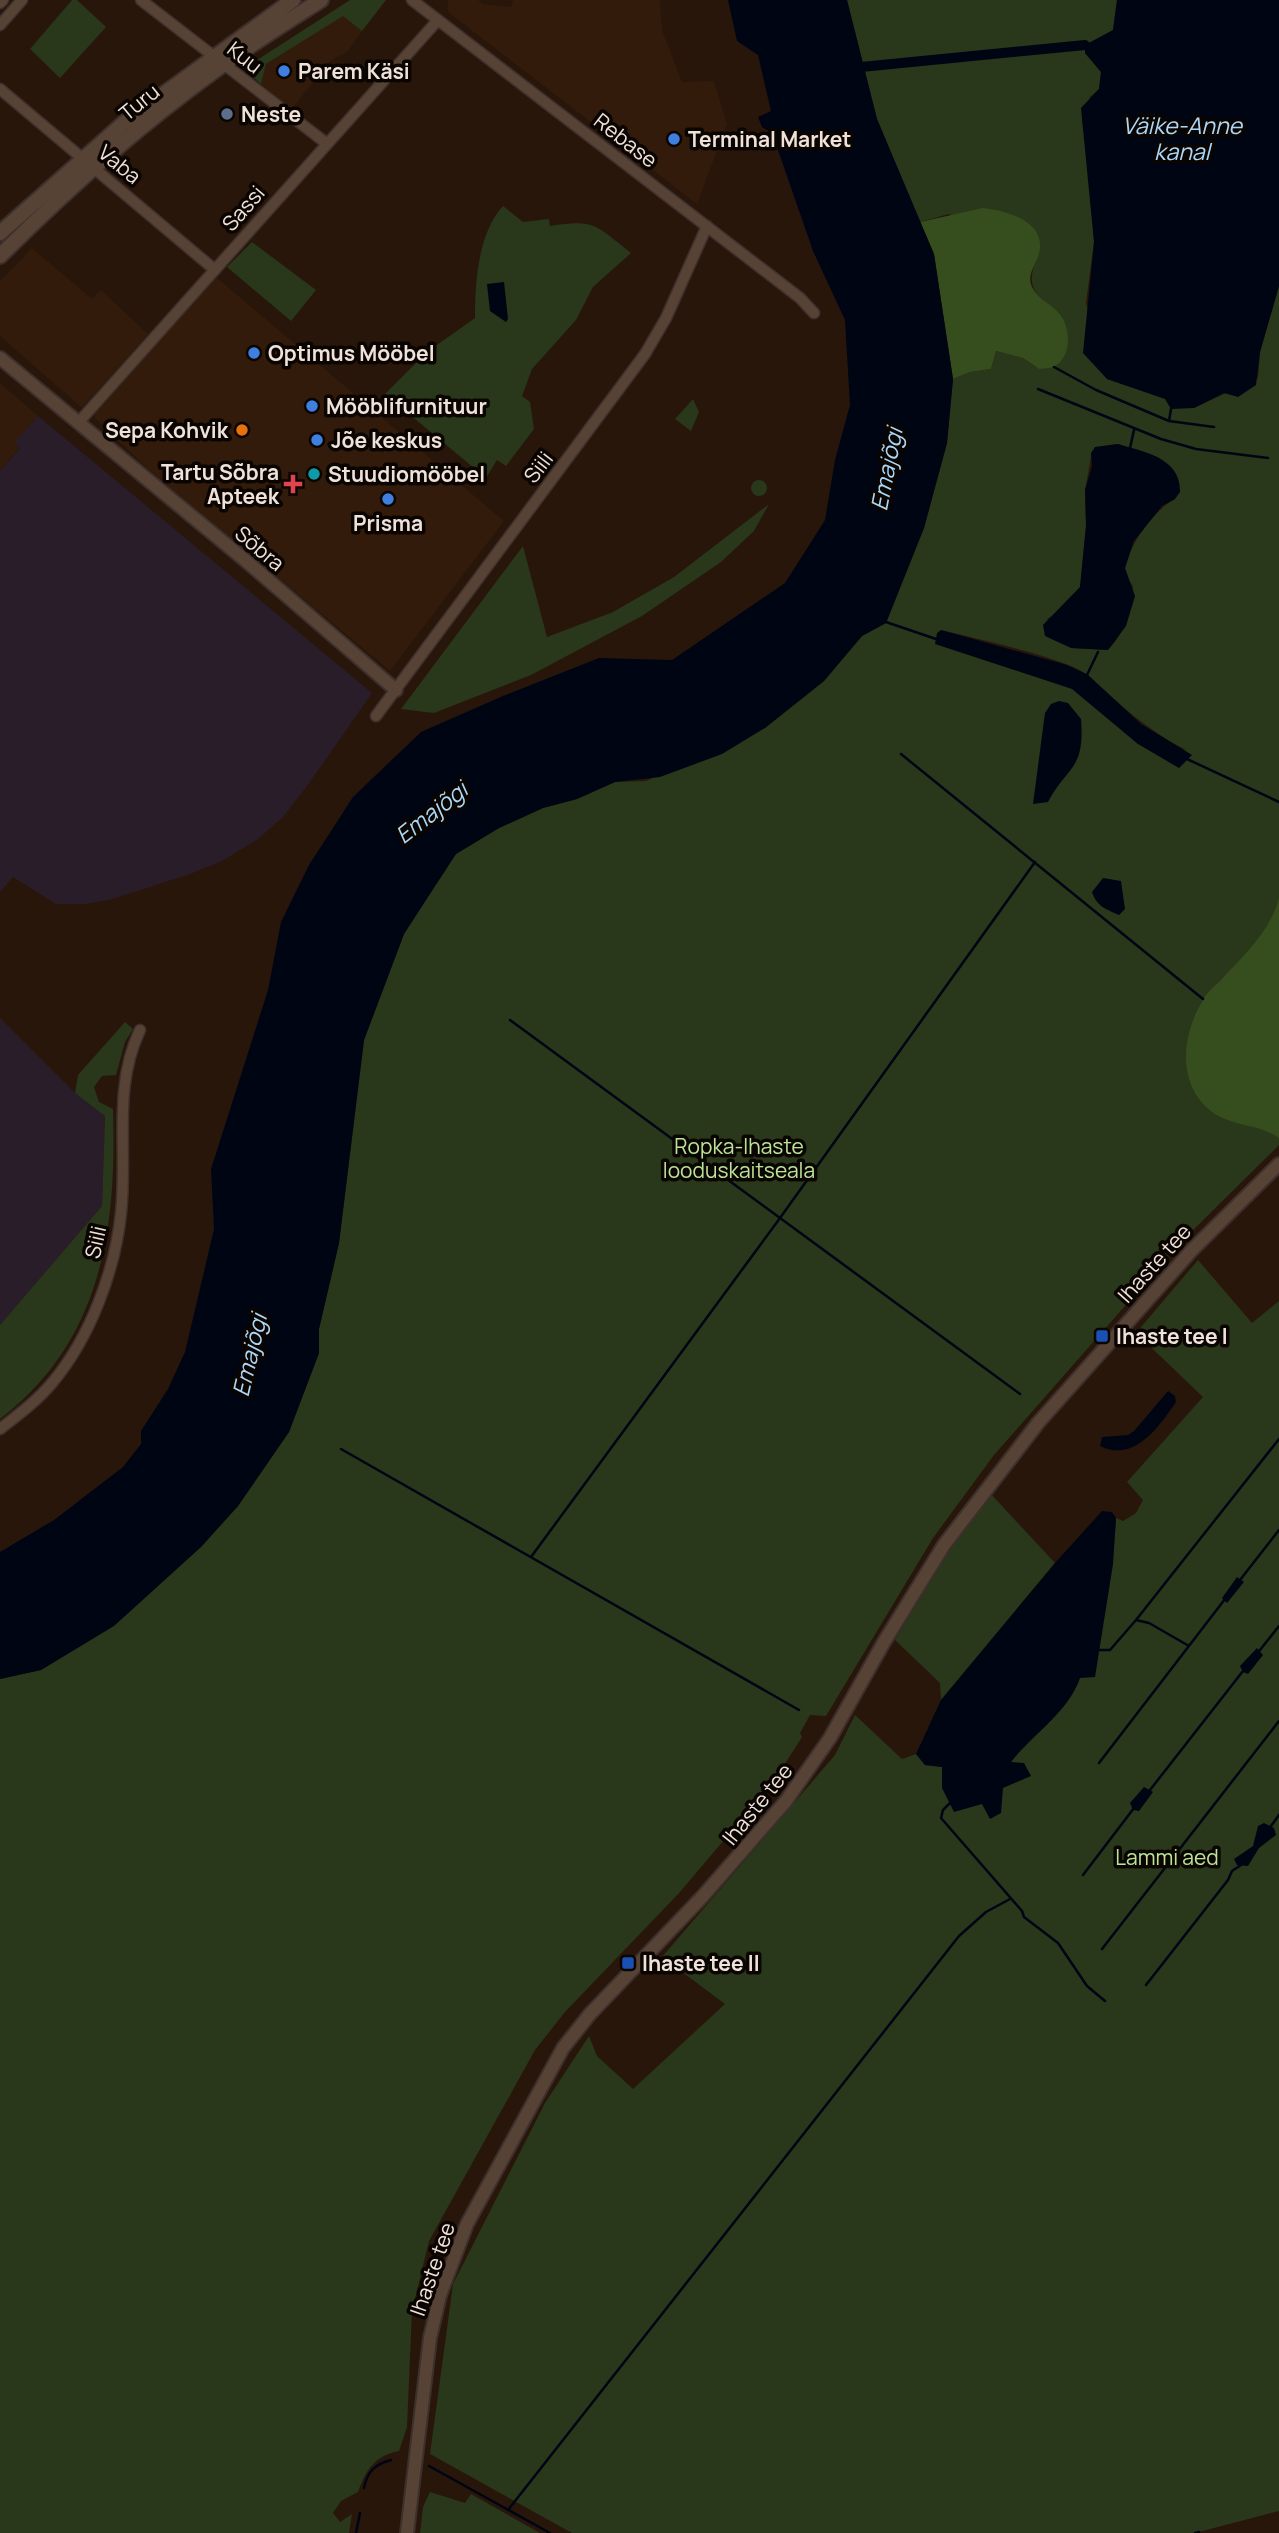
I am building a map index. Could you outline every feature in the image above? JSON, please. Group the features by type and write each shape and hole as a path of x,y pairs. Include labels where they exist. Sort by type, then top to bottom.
{"main road":[{"name":"Turu","path":"0,233 293,0"},
{"name":"Turu","path":"218,60 321,0"},
{"name":"Turu","path":"0,256 88,163"}],"street":[{"path":"0,24 22,0"},
{"name":"Kuu","path":"141,0 326,143"},
{"name":"Rebase","path":"412,0 706,226 814,313"},
{"name":"Sassi","path":"78,423 438,20"},
{"name":"Vaba","path":"0,89 215,270"},
{"name":"Siili","path":"376,716 645,354 666,318 706,226"},
{"name":"Sõbra","path":"0,358 245,560 396,690"},
{"name":"Siili","path":"0,1429 52,1383 70,1357 105,1286 121,1213 123,1091 126,1067 140,1030"},
{"name":"Ihaste tee","path":"407,2533 430,2338 440,2295 467,2224 563,2048 590,2014 704,1896 786,1801 830,1738 890,1631 944,1545 1038,1423 1192,1250 1279,1164"}],"shaded area":[{"path":"448,0 478,0 483,4 511,7 513,0 660,0 662,30 682,82 714,81 727,124 697,204 448,12"},
{"path":"343,15 362,31 348,51 330,61 291,110 261,84 266,64"},
{"path":"32,248 92,299 101,290 148,334 82,408 0,336 0,281"},
{"path":"216,277 504,521 390,671 148,469 93,416"},
{"path":"0,383 38,416 15,443 20,447 0,471"},
{"path":"38,416 372,693 283,817 258,839 222,861 190,874 109,900 85,904 56,904 13,877 0,892 0,471 20,448 14,443"},
{"path":"0,1018 75,1093 105,1115 102,1206 0,1325"}],"green space":[{"path":"72,0 77,0 106,27 60,78 30,49"},
{"path":"350,0 386,0 362,31 343,16 266,64 261,84 246,71 254,62"},
{"name":"Ropka-Ihaste looduskaitseala","path":"847,0 1117,0 1113,30 1085,53 1101,72 1099,89 1090,97 1082,121 1089,162 1094,242 1086,303 1107,379 1194,408 1258,378 1260,352 1279,286 1279,1145 1182,1241 994,1455 933,1538 826,1716 810,1715 800,1733 802,1737 774,1781 680,1892 565,2012 535,2050 429,2241 412,2311 407,2427 399,2451 377,2460 364,2477 358,2492 341,2501 333,2513 340,2522 352,2514 349,2533 0,2533 0,1679 41,1670 114,1625 201,1547 238,1506 289,1432 319,1353 319,1329 339,1243 364,1040 404,934 447,865 456,854 499,828 543,808 577,799 615,782 646,781 765,728 824,681 862,636 886,623 924,528 947,443 953,379 970,372 991,369 996,351 1023,358 1039,369 1060,314 1034,289 1032,274 1039,254 949,214 920,222 877,119","holes":["1118,444 1130,448 1175,499 1150,520 1130,552 1125,572 1133,586 1132,595 1126,621 1119,636 1108,650 1071,648 1047,619 1059,612 1080,587 1086,526 1085,490 1092,452 1096,447","941,630 1019,649 1079,669 1147,726 1186,750 1138,744 1072,688"]},
{"path":"503,206 523,222 549,219 550,226 577,223 594,226 631,253 593,287 576,320 532,369 522,396 530,402 534,429 506,466 497,460 486,478 385,394 427,352 475,318 477,274 483,244"},
{"path":"983,208 1024,220 1038,235 1040,245 1031,275 1032,287 1063,319 1068,341 1061,361 1053,367 1039,369 1023,358 996,351 991,369 970,372 953,379 934,254 920,222"},
{"path":"252,242 316,290 291,321 227,267"},
{"path":"693,399 699,412 691,431 675,419"},
{"path":"759,480 765,482 765,494 759,496 753,494 751,488 753,482"},
{"path":"769,504 754,531 721,562 642,616 531,675 434,713 401,709 523,546 547,637 613,612 674,577"},
{"path":"1279,898 1279,1138 1264,1130 1215,1114 1202,1103 1194,1090 1186,1061 1190,1029 1203,1000 1263,932"},
{"path":"125,1022 133,1029 125,1042 116,1075 102,1076 94,1087 99,1102 113,1109 111,1197 106,1239 96,1279 82,1318 61,1354 34,1388 0,1419 0,1325 102,1206 105,1116 75,1093 78,1075"},
{"name":"Lammi aed","path":"1198,1260 1252,1323 1279,1301 1279,2511 1195,2533 572,2533 430,2454 453,2284 545,2103 589,2036 597,2056 633,2089 725,2004 662,1957 835,1755 855,1715 902,1759 916,1754 925,1765 942,1767 942,1788 1003,1788 1024,1763 1010,1763 1049,1722 1069,1694 1082,1671 1100,1622 1111,1570 1116,1518 1123,1521 1136,1513 1143,1500 1127,1482 1203,1397 1136,1333"},
{"path":"990,1493 1055,1563 941,1700 940,1683 895,1640 933,1574"},
{"path":"430,2492 465,2503 471,2494 540,2533 420,2533 423,2507"}],"water":[{"name":"Emajõgi","path":"728,0 847,0 877,119 934,254 953,379 947,443 924,528 886,623 862,636 824,681 765,728 722,754 660,777 615,782 577,799 543,808 499,828 456,854 404,934 364,1040 339,1243 319,1329 319,1353 289,1432 238,1506 201,1547 114,1626 41,1670 0,1679 0,1552 54,1520 123,1467 141,1444 141,1431 168,1389 185,1352 214,1229 211,1169 268,990 281,922 309,865 353,797 421,732 503,696 599,658 672,660 785,583 825,520 835,460 850,405 845,320 813,251 772,133 762,127 758,117 771,111 758,55 737,41"},
{"name":"Väike-Anne kanal","path":"1117,0 1279,0 1279,286 1260,352 1256,385 1238,397 1224,393 1194,408 1171,409 1165,399 1107,379 1083,353 1094,242 1081,108 1099,89 1101,72 1085,53 1085,45 1113,30"},
{"path":"504,282 508,319 506,322 490,311 487,284"},
{"path":"1118,444 1149,453 1167,464 1179,480 1180,492 1175,499 1162,506 1134,541 1125,568 1135,596 1126,626 1108,650 1071,648 1045,636 1043,625 1080,587 1086,526 1085,490 1092,466 1091,453 1095,447"},
{"path":"941,630 1067,665 1088,675 1141,724 1192,755 1179,768 1138,744 1072,689 935,644 937,633"},
{"path":"1059,701 1068,703 1081,719 1082,736 1078,758 1048,802 1033,804 1045,713 1051,704"},
{"path":"1103,878 1121,881 1125,909 1119,915 1102,907 1094,897 1092,892"},
{"path":"1168,1391 1175,1396 1176,1402 1162,1422 1144,1440 1124,1450 1100,1446 1102,1437 1128,1435 1134,1431"},
{"path":"1102,1511 1112,1512 1116,1518 1113,1564 1095,1677 1080,1678 1059,1712 1011,1762 1024,1763 1031,1776 1003,1788 1001,1813 990,1819 982,1804 954,1812 942,1788 942,1767 925,1765 916,1754 941,1700"},
{"path":"1237,1577 1244,1582 1227,1603 1222,1598"},
{"path":"1257,1648 1263,1655 1248,1674 1243,1672 1240,1666"},
{"path":"1144,1787 1153,1792 1139,1811 1133,1810 1130,1803"},
{"path":"1264,1823 1274,1828 1276,1835 1259,1848 1248,1866 1237,1865 1234,1859 1253,1846 1258,1826"}],"waterway":[{"path":"851,68 1085,45"},
{"path":"1054,367 1096,390 1169,421"},
{"path":"1038,389 1161,439 1196,449 1268,458"},
{"path":"1171,409 1169,421 1214,427"},
{"path":"1130,448 1134,430"},
{"path":"883,621 936,639"},
{"path":"1086,677 1098,652"},
{"path":"901,754 1203,999"},
{"path":"1187,759 1279,802"},
{"path":"531,1557 780,1218 1035,862"},
{"path":"510,1020 1020,1394"},
{"path":"1136,1620 1279,1439"},
{"path":"341,1449 799,1710"},
{"path":"1240,1580 1279,1530"},
{"path":"1099,1763 1225,1599"},
{"path":"1099,1650 1110,1650 1136,1620 1149,1623 1189,1646"},
{"path":"1260,1650 1279,1626"},
{"path":"1150,1790 1243,1671"},
{"path":"1102,1949 1279,1721"},
{"path":"950,1803 943,1810 941,1818 1022,1911 1024,1917 1058,1943 1087,1986 1105,2001"},
{"path":"1083,1875 1134,1808"},
{"path":"1271,1826 1279,1815"},
{"path":"1146,1985 1228,1880 1232,1871 1241,1865"},
{"path":"508,2510 959,1936 986,1912 1010,1899"},
{"path":"364,2488 367,2477 373,2470 391,2460"},
{"path":"429,2466 550,2533"},
{"path":"356,2533 360,2513"},
{"path":"1195,2533 1199,2532"}],"place":[{"name":"Parem Käsi","path":"284,71"},
{"name":"Neste","path":"227,114"},
{"name":"Terminal Market","path":"674,139"},
{"name":"Optimus Mööbel","path":"254,353"},
{"name":"Mööblifurnituur","path":"312,406"},
{"name":"Sepa Kohvik","path":"242,430"},
{"name":"Jõe keskus","path":"317,440"},
{"name":"Stuudiomööbel","path":"314,474"},
{"name":"Tartu Sõbra Apteek","path":"293,484"},
{"name":"Prisma","path":"388,499"},
{"name":"Ihaste tee I","path":"1102,1336"},
{"name":"Ihaste tee II","path":"628,1963"}]}
